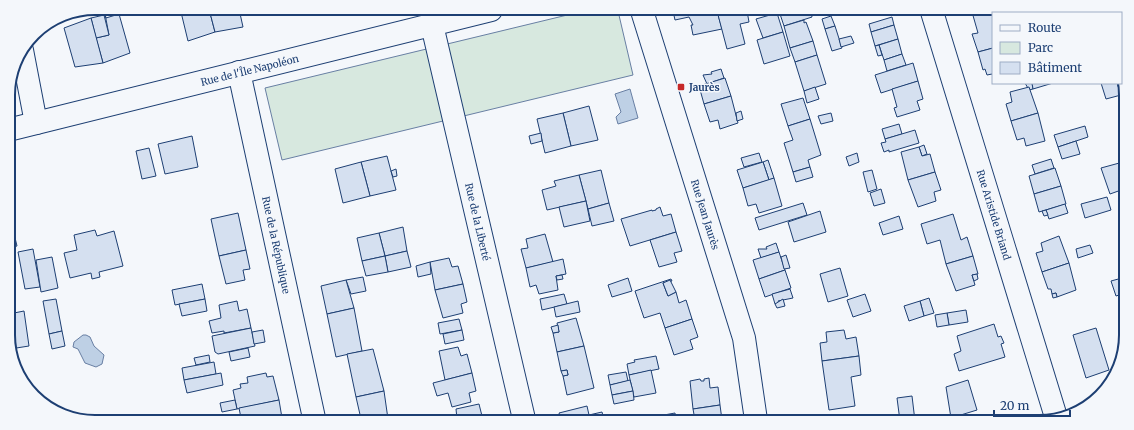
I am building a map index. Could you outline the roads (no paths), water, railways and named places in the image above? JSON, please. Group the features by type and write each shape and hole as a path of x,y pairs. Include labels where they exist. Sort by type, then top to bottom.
{"street":[{"name":"Rue de l'Île Napoléon","path":"15,128 471,15"},
{"name":"Rue Jean Jaurès","path":"643,15 744,338 755,415"},
{"name":"Rue Aristide Briand","path":"933,15 1055,413"},
{"name":"Rue de la Liberté","path":"432,25 523,415"},
{"path":"24,59 36,123"},
{"name":"Rue de la République","path":"238,72 313,415"}],"water":[{"path":"630,89 638,118 618,124 616,117 621,112 615,94"},
{"path":"83,335 90,337 94,346 104,355 102,364 96,367 85,363 78,349 73,347 74,342"}],"place":[{"name":"Jaurès","path":"681,87"}]}
